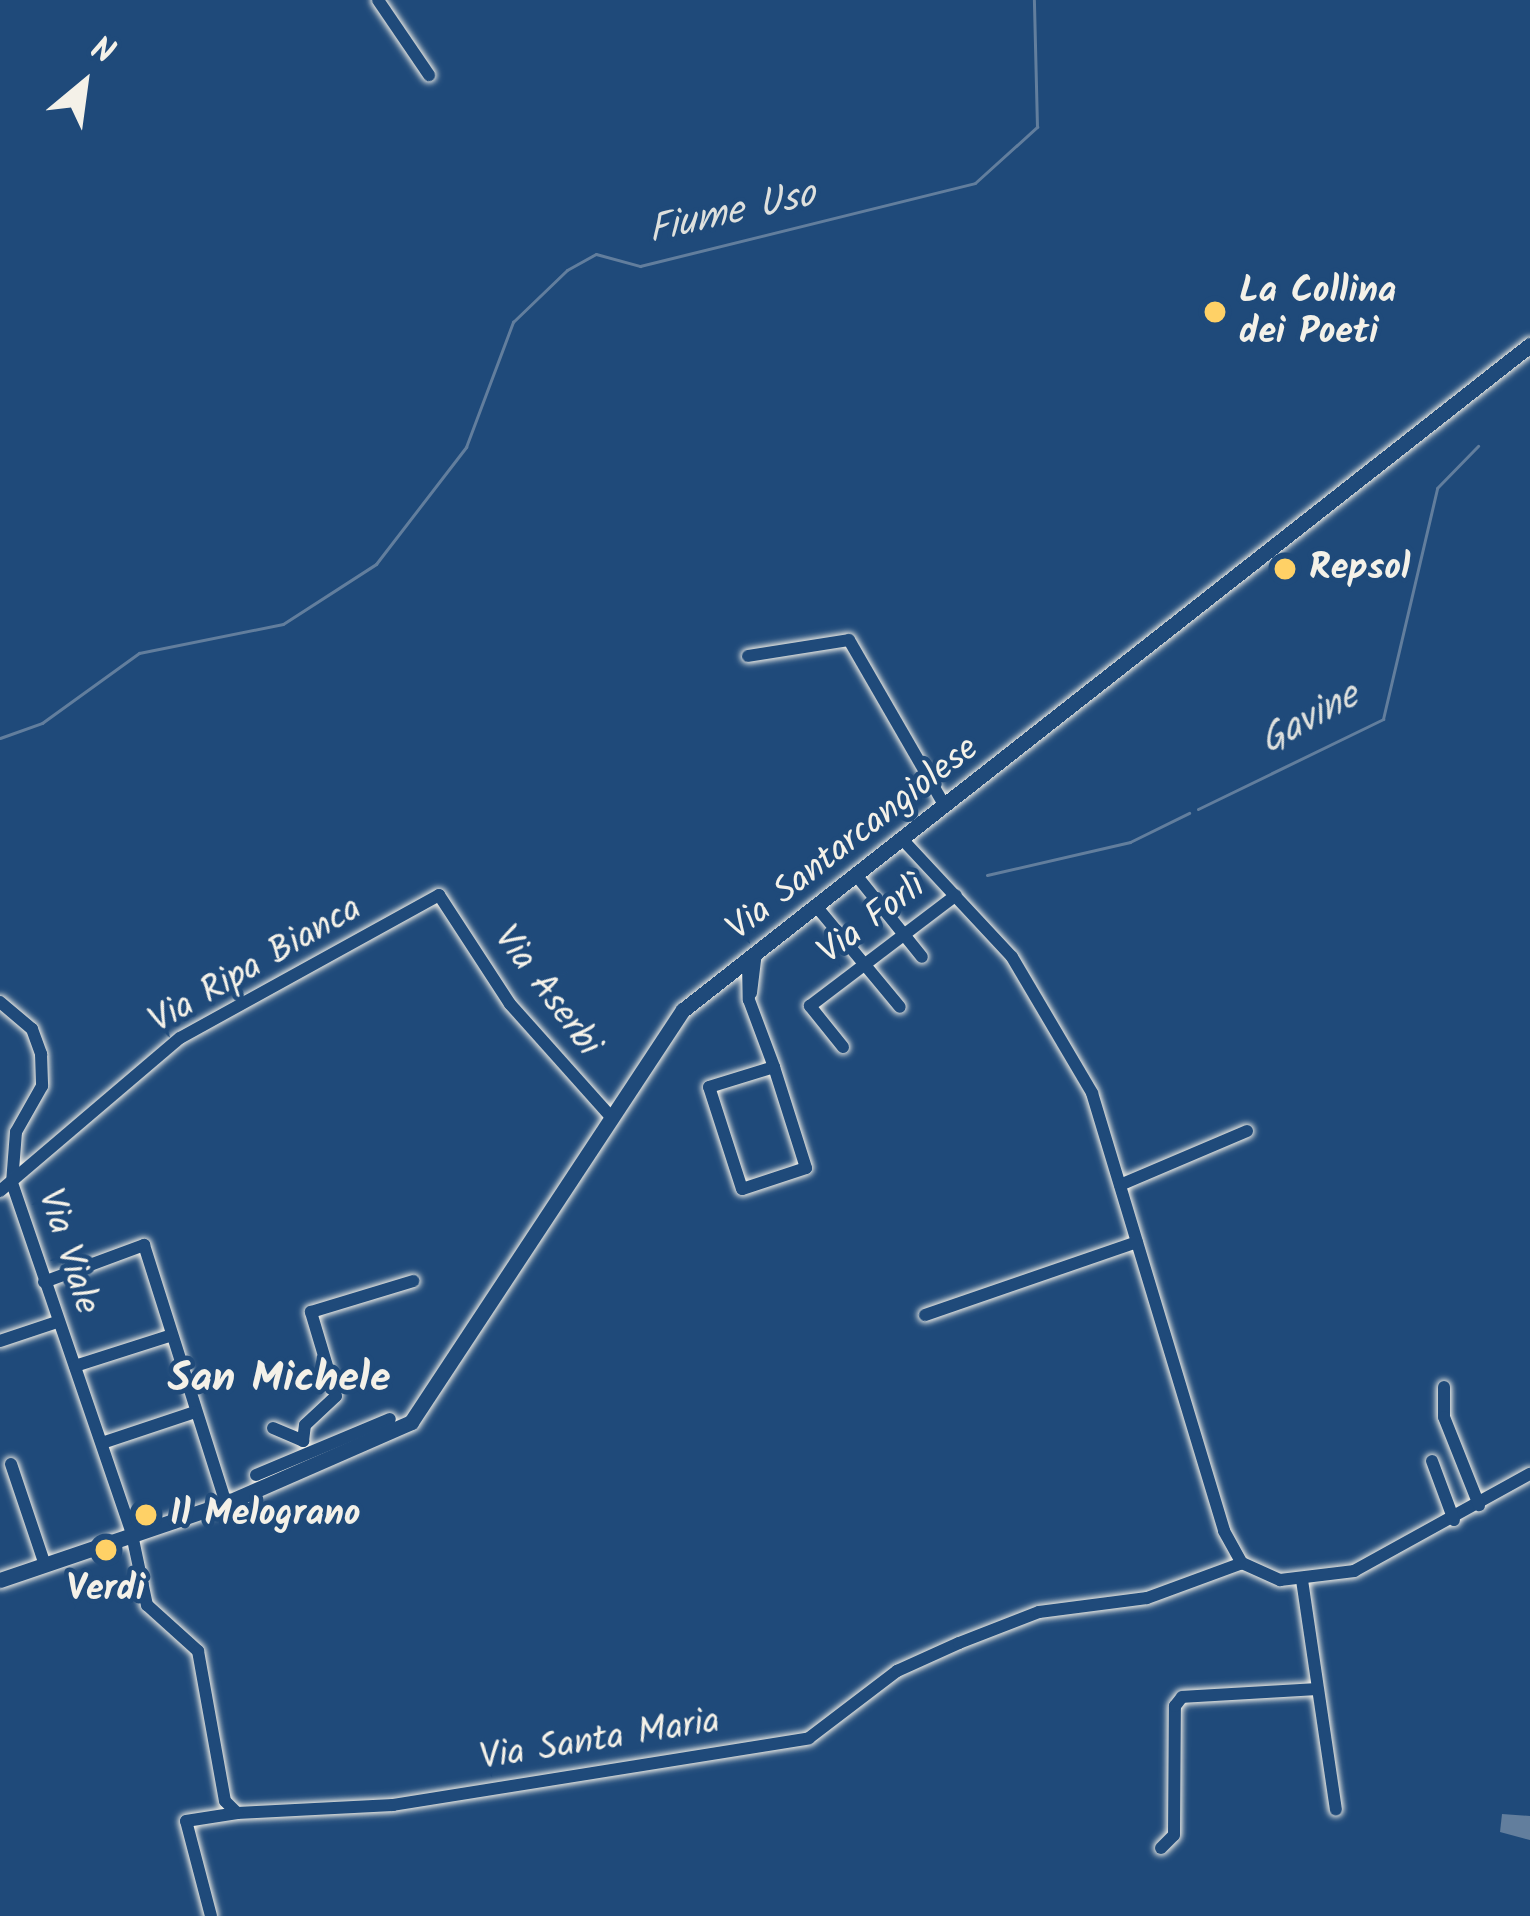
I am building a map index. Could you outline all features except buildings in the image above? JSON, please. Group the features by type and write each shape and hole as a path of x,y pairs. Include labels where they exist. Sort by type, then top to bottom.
{"main road":[{"name":"Via Santarcangiolese","path":"0,1580 226,1503 311,1453 421,1414 661,1034 715,984 1530,344"}],"street":[{"path":"378,0 429,76"},
{"path":"748,656 849,640 945,806"},
{"path":"902,839 1012,957 1082,1072 1224,1531 1242,1563 1302,1580 1377,1563 1530,1474"},
{"path":"856,875 922,957"},
{"name":"Via Aserbi","path":"439,895 510,1004 612,1118"},
{"name":"Via Ripa Bianca","path":"6,1187 180,1038 439,895"},
{"name":"Via Forlì","path":"843,1048 810,1006 956,895"},
{"path":"816,907 900,1007"},
{"path":"749,1000 752,957"},
{"path":"715,984 737,986 749,1000 773,1067 806,1168 742,1189 710,1087 773,1067"},
{"name":"Via Viale","path":"0,1002 32,1029 41,1054 42,1086 16,1132 6,1187 75,1366 133,1536"},
{"path":"1120,1185 1247,1130"},
{"path":"925,1315 1137,1242"},
{"path":"44,1282 144,1245 226,1503"},
{"path":"311,1453 305,1425 336,1396 311,1312 413,1281"},
{"path":"0,1341 57,1322"},
{"path":"75,1366 172,1335"},
{"path":"1444,1387 1444,1418 1479,1505"},
{"path":"102,1443 195,1412"},
{"name":"Via Santarcangiolese","path":"256,1475 391,1419"},
{"path":"273,1428 311,1453"},
{"path":"1432,1461 1454,1520"},
{"path":"11,1464 45,1565"},
{"path":"133,1536 147,1605 199,1651 225,1801 237,1813"},
{"name":"Via Santa Maria","path":"207,1817 393,1805 809,1738 897,1671 959,1643 1039,1612 1148,1598 1242,1563"},
{"path":"1302,1580 1336,1810"},
{"path":"1161,1848 1174,1835 1175,1706 1182,1697 1316,1689"},
{"path":"212,1916 186,1821 207,1817 225,1801"}],"water":[{"path":"1502,1814 1530,1816 1530,1840 1500,1832"}],"waterway":[{"name":"Fiume Uso","path":"0,738 42,723 139,653 283,624 376,564 466,447 513,322 567,270 596,254 640,266 975,183 1037,127 1034,0"},
{"name":"Gavine","path":"1198,809 1383,719 1437,488 1478,446"},
{"name":"Gavine","path":"987,875 1130,842 1189,813"}],"place":[{"name":"La Collina dei Poeti","path":"1215,312"},
{"name":"Repsol","path":"1285,569"},
{"name":"Il Melograno","path":"146,1515"},
{"name":"Verdi","path":"106,1550"}],"district":[{"name":"San Michele","path":"279,1380"}]}
